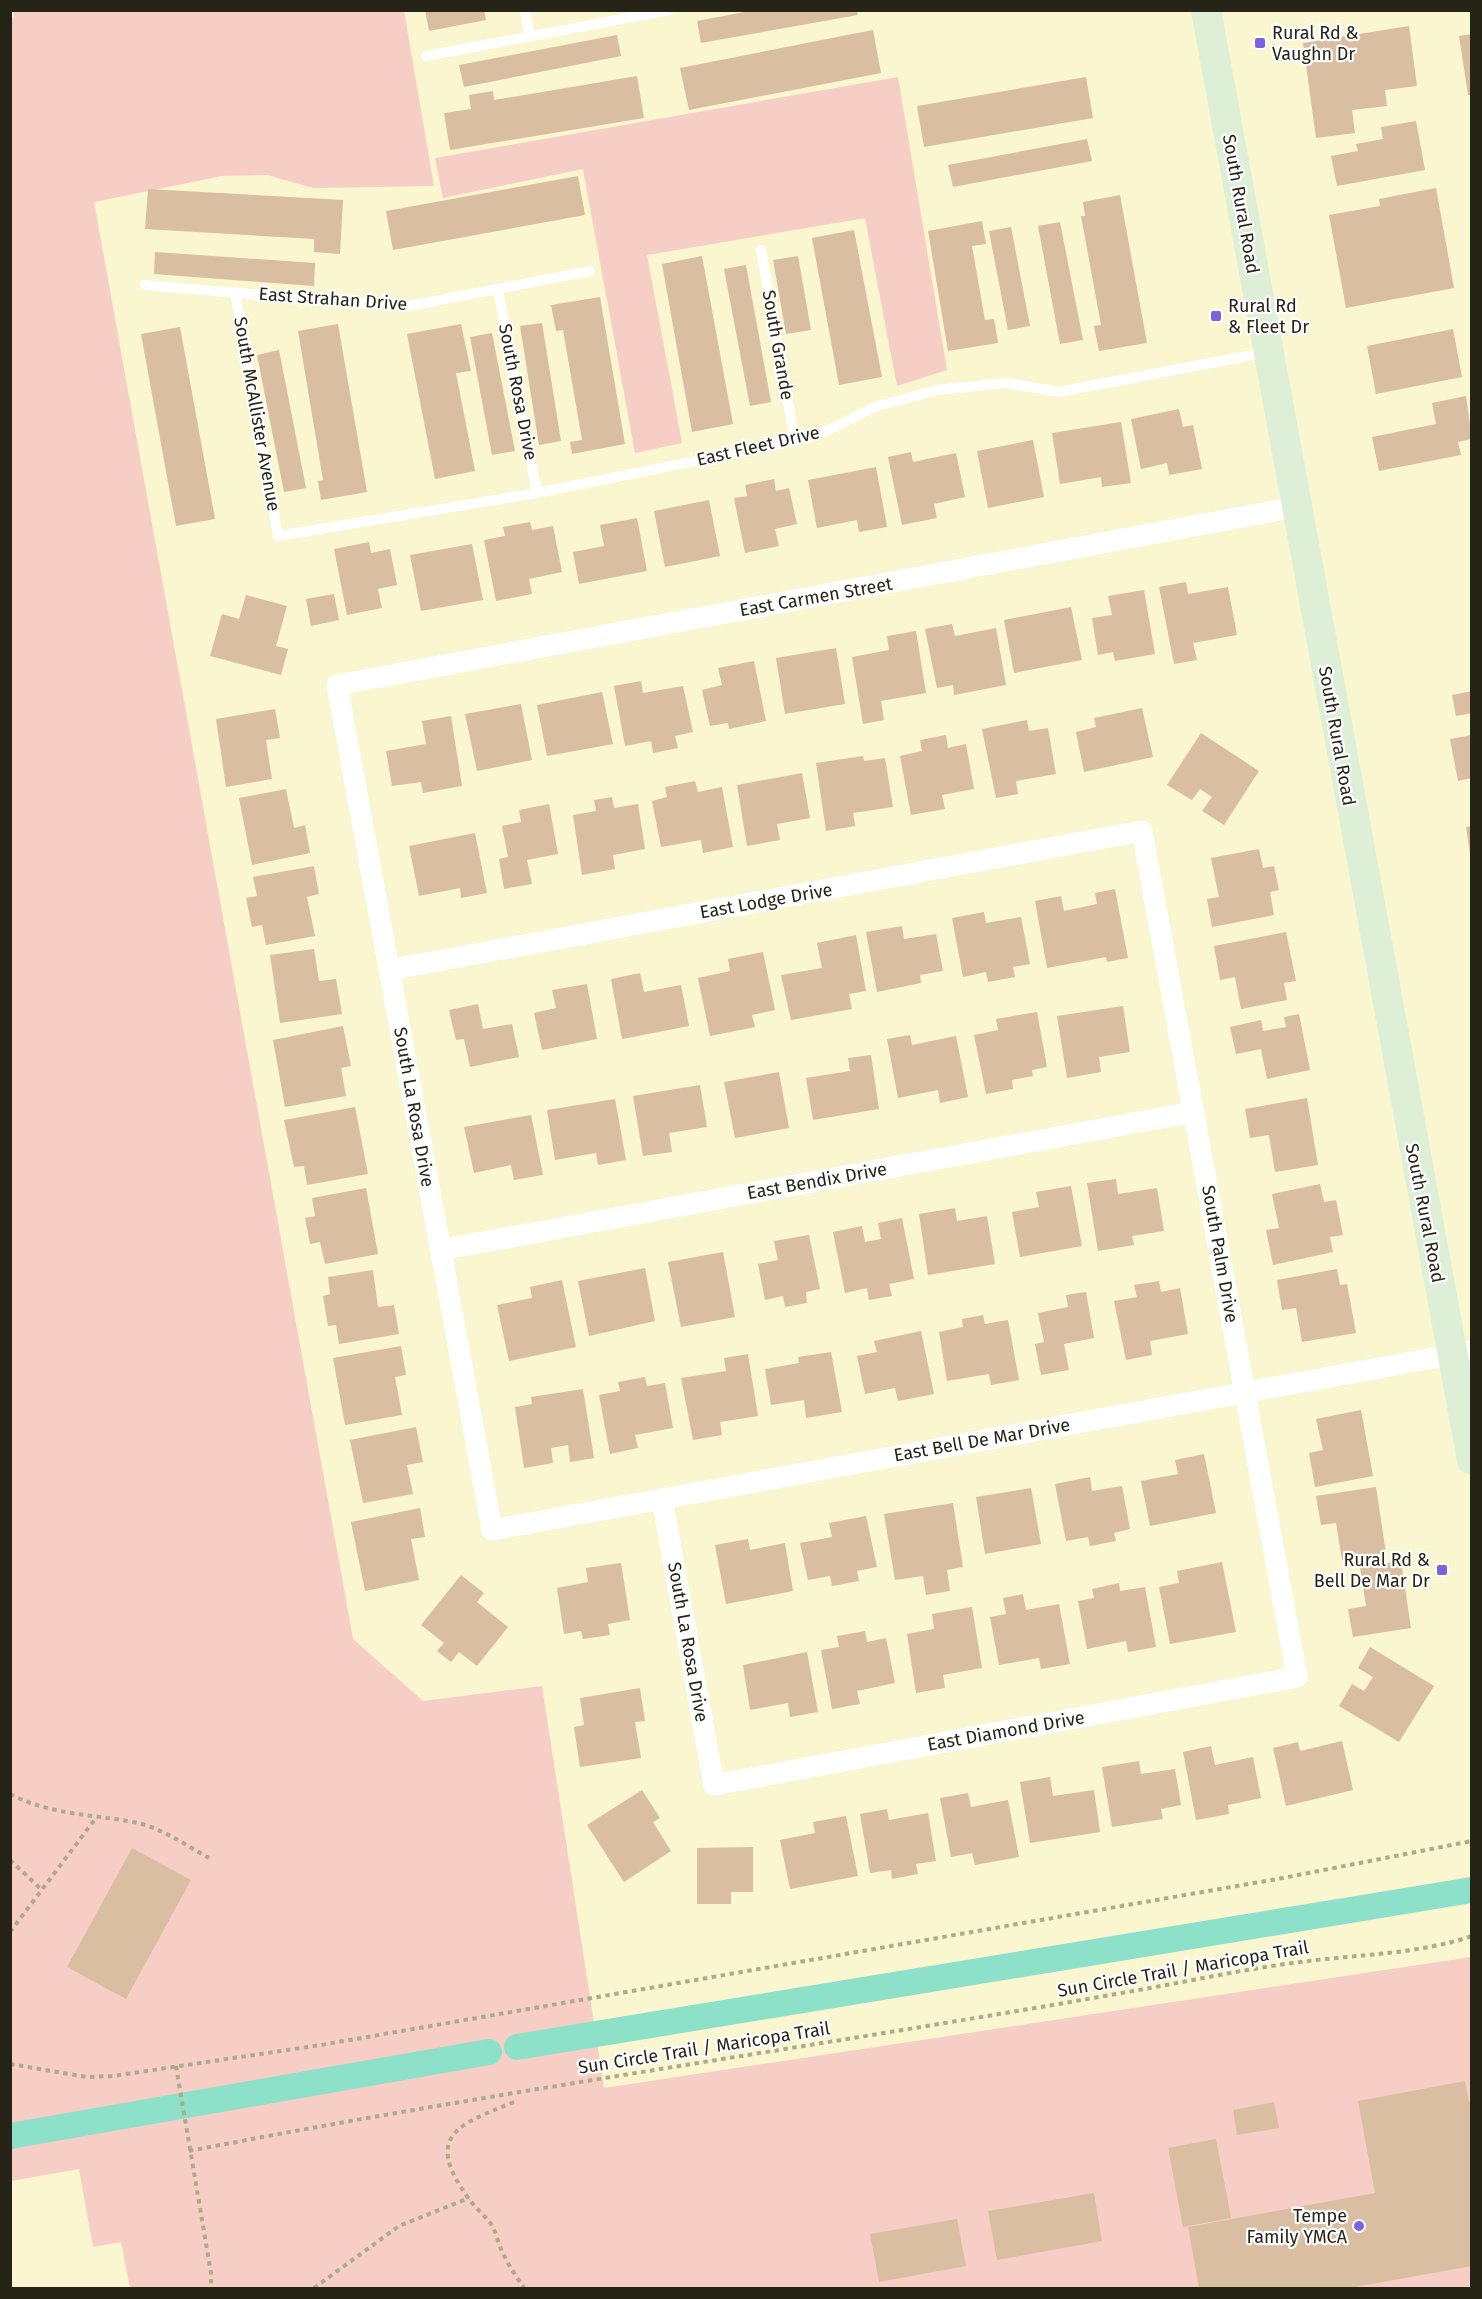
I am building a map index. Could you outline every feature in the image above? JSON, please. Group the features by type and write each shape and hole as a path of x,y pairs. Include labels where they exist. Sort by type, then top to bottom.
{"main road":[{"name":"South Rural Road","path":"1206,10 1296,507 1462,1353 1472,1460"}],"street":[{"name":"East Carmen Street","path":"337,684 1296,507"},
{"name":"South La Rosa Drive","path":"337,684 492,1530"},
{"name":"East Lodge Drive","path":"389,970 1142,831"},
{"name":"South Palm Drive","path":"1142,831 1298,1677"},
{"name":"East Bendix Drive","path":"440,1250 1194,1112"},
{"name":"East Bell De Mar Drive","path":"492,1530 1462,1353"},
{"name":"South La Rosa Drive","path":"662,1499 714,1785"},
{"name":"East Diamond Drive","path":"714,1785 1298,1677"}],"lane":[{"path":"525,10 530,36"},
{"path":"426,56 670,10"},
{"name":"South Grande","path":"761,250 795,441"},
{"name":"East Strahan Drive","path":"145,285 404,307 590,271"},
{"name":"South Rosa Drive","path":"498,290 537,493"},
{"name":"South McAllister Avenue","path":"235,292 278,536"},
{"name":"East Fleet Drive","path":"278,536 537,493 795,441 831,429 875,407 937,390 1007,383 1059,392 1268,352"}],"path":[{"path":"10,1794 39,1806 96,1818 134,1822 158,1829 209,1858"},
{"path":"10,1932 96,1818"},
{"path":"10,2064 87,2077 321,2045 1271,1880 1472,1841"},
{"path":"10,1860 42,1890"},
{"name":"Sun Circle Trail / Maricopa Trail","path":"189,2151 326,2125 769,2050 988,2017 1292,1963 1415,1951 1472,1936"},
{"path":"176,2066 211,2273 211,2289"},
{"path":"514,2102 467,2121 453,2132 446,2153 449,2165 469,2198 492,2226 501,2250 524,2289"},
{"path":"314,2289 399,2226 469,2198"}],"shaded area":[{"path":"14,10 404,11 434,186 313,188 267,175 222,176 94,202 353,1639 423,1701 542,1686 604,2088 1471,1957 1471,2288 130,2288 121,2242 93,2247 79,2169 11,2181 11,17 14,18"},
{"path":"898,77 947,370 897,386 865,218 647,255 682,443 635,453 583,169 443,198 435,158"}],"building":[{"path":"425,10 484,10 486,20 429,31"},
{"path":"755,10 857,10 858,15 701,43 697,21"},
{"path":"1409,26 1417,86 1385,90 1387,106 1352,110 1355,133 1316,138 1303,43"},
{"path":"873,30 881,73 689,110 680,68"},
{"path":"1472,34 1472,95 1468,95 1459,36"},
{"path":"617,35 621,56 464,87 459,65"},
{"path":"637,76 644,118 450,150 444,113 471,109 469,95 493,91 494,100"},
{"path":"1086,77 1093,118 924,147 917,106"},
{"path":"1416,121 1425,170 1337,186 1331,156 1358,151 1356,144 1383,139 1381,127"},
{"path":"1087,139 1092,161 953,187 948,165"},
{"path":"578,176 585,215 393,250 386,211"},
{"path":"1436,188 1454,288 1346,308 1329,215 1380,206 1379,199"},
{"path":"148,189 343,200 340,254 314,252 314,239 145,229"},
{"path":"1120,195 1147,343 1099,351 1094,326 1101,325 1081,216 1085,216 1083,202"},
{"path":"982,221 986,244 972,246 985,320 994,319 998,343 948,351 928,231"},
{"path":"1060,222 1083,340 1060,344 1038,226"},
{"path":"1011,227 1030,326 1008,330 989,231"},
{"path":"854,230 882,377 839,385 812,238"},
{"path":"155,252 315,263 314,286 154,274"},
{"path":"702,256 733,424 692,432 662,264"},
{"path":"798,256 811,330 786,334 773,260"},
{"path":"746,265 771,402 750,406 724,269"},
{"path":"600,297 625,444 572,454 570,442 582,440 563,330 556,331 551,305"},
{"path":"542,323 561,441 539,445 520,326"},
{"path":"338,324 367,492 321,500 318,481 323,480 298,331"},
{"path":"461,324 471,371 456,373 475,471 435,479 407,334"},
{"path":"180,327 215,519 176,526 141,334"},
{"path":"1453,329 1462,377 1376,394 1367,346"},
{"path":"492,333 515,451 492,455 470,337"},
{"path":"279,350 306,488 284,492 257,355"},
{"path":"1466,396 1472,439 1458,442 1461,455 1379,471 1372,437 1436,424 1432,403"},
{"path":"1179,409 1183,427 1193,425 1202,469 1169,475 1167,463 1141,469 1131,419"},
{"path":"1121,422 1131,483 1102,487 1101,477 1060,484 1052,433"},
{"path":"1033,440 1044,497 988,508 977,451"},
{"path":"911,452 913,462 956,453 965,497 934,504 937,518 902,525 888,457"},
{"path":"876,467 887,527 859,532 857,520 817,528 808,480"},
{"path":"774,479 776,491 789,488 797,524 775,529 779,546 745,553 734,498 747,496 745,485"},
{"path":"709,500 720,556 665,567 654,511"},
{"path":"637,518 647,571 579,584 573,552 604,546 600,525"},
{"path":"530,522 532,530 553,526 562,572 529,579 532,594 496,601 484,540 505,536 503,527"},
{"path":"369,542 371,553 390,549 397,585 378,589 382,608 347,615 334,549"},
{"path":"472,544 483,600 421,611 410,555"},
{"path":"1186,582 1188,594 1228,587 1237,635 1193,643 1197,660 1174,664 1159,587"},
{"path":"1144,590 1155,654 1115,661 1113,652 1098,655 1092,618 1112,615 1108,596"},
{"path":"334,594 339,620 311,626 306,599"},
{"path":"246,595 287,606 276,646 288,649 281,675 210,656 222,614 239,619"},
{"path":"1071,607 1082,660 1014,673 1004,620"},
{"path":"952,624 955,636 996,628 1006,685 954,695 953,685 937,688 925,629"},
{"path":"916,631 926,693 881,701 884,720 863,724 852,657 889,650 887,636"},
{"path":"836,648 845,704 785,714 776,658"},
{"path":"754,661 766,721 729,729 728,723 710,726 702,690 722,685 718,668"},
{"path":"641,681 643,693 683,686 693,732 675,736 678,748 653,753 651,741 625,746 614,686"},
{"path":"1472,691 1472,713 1456,716 1452,695"},
{"path":"602,692 613,744 547,756 537,705"},
{"path":"521,704 532,760 477,771 465,714"},
{"path":"1142,708 1153,757 1084,772 1076,732 1096,727 1094,718"},
{"path":"275,709 280,738 266,740 272,779 226,787 216,719"},
{"path":"451,716 462,786 423,793 421,782 392,786 386,751 426,744 422,721"},
{"path":"1027,720 1029,731 1048,728 1056,774 1016,781 1018,794 996,798 982,729"},
{"path":"1201,733 1259,771 1224,825 1202,811 1212,797 1200,789 1192,800 1167,785"},
{"path":"946,735 948,748 966,744 974,789 942,795 945,809 911,815 900,756 922,751 920,740"},
{"path":"1472,735 1472,778 1458,781 1450,739"},
{"path":"863,756 864,761 885,758 893,807 853,813 855,826 826,831 816,763"},
{"path":"802,773 810,818 777,824 780,840 747,846 737,785"},
{"path":"695,781 698,792 722,787 733,847 703,853 701,840 661,847 652,801 667,797 665,787"},
{"path":"286,789 294,828 305,825 310,853 252,865 239,798"},
{"path":"612,797 614,808 638,804 645,849 613,855 615,869 582,875 573,815 596,811 594,800"},
{"path":"549,804 558,854 527,860 532,884 504,889 499,859 508,857 502,826 521,822 519,810"},
{"path":"1472,826 1472,854 1470,854 1466,827"},
{"path":"475,833 487,893 461,898 460,888 419,896 409,846"},
{"path":"1259,849 1263,868 1274,866 1279,890 1270,892 1274,915 1212,927 1207,899 1219,897 1211,858"},
{"path":"314,866 319,894 307,897 315,936 266,945 262,925 252,927 246,898 257,896 253,877"},
{"path":"1115,889 1128,958 1107,962 1106,957 1047,968 1035,901 1061,896 1064,911 1097,904 1095,893"},
{"path":"984,912 986,923 1021,917 1030,964 1013,967 1015,977 988,982 986,972 963,977 952,918"},
{"path":"902,926 904,939 936,934 943,971 920,975 921,983 877,992 866,932"},
{"path":"1286,932 1296,981 1284,983 1287,1000 1241,1009 1235,977 1220,980 1214,946"},
{"path":"856,935 866,991 849,994 852,1009 791,1020 781,975 822,968 817,943"},
{"path":"314,949 319,981 336,979 342,1014 280,1023 270,955"},
{"path":"763,952 775,1010 752,1015 755,1027 710,1036 698,978 730,971 728,959"},
{"path":"640,973 644,992 681,985 689,1026 622,1039 611,979"},
{"path":"587,984 597,1039 542,1050 534,1013 556,1008 552,990"},
{"path":"478,1004 483,1029 512,1024 519,1057 470,1067 464,1039 456,1040 449,1010"},
{"path":"1123,1006 1130,1052 1099,1057 1101,1072 1067,1078 1057,1016"},
{"path":"1037,1012 1047,1067 1032,1070 1033,1076 1012,1080 1013,1089 986,1094 974,1035 998,1030 996,1019"},
{"path":"1299,1014 1310,1070 1267,1079 1261,1049 1236,1054 1230,1027 1261,1020 1263,1031 1286,1027 1284,1017"},
{"path":"343,1026 351,1066 341,1068 346,1096 285,1107 273,1040"},
{"path":"910,1035 912,1045 956,1036 968,1097 940,1103 938,1090 898,1098 887,1039"},
{"path":"871,1055 879,1109 813,1120 806,1078 850,1071 848,1058"},
{"path":"779,1072 789,1128 735,1138 724,1082"},
{"path":"700,1085 707,1127 669,1133 672,1152 643,1156 633,1096"},
{"path":"1307,1098 1318,1165 1275,1172 1269,1135 1250,1138 1245,1109"},
{"path":"615,1099 626,1160 598,1165 596,1153 555,1160 547,1110"},
{"path":"355,1107 368,1174 307,1185 304,1166 294,1167 284,1120"},
{"path":"531,1115 543,1175 514,1180 511,1165 474,1173 464,1127"},
{"path":"1116,1179 1118,1194 1157,1188 1164,1231 1132,1236 1134,1245 1098,1251 1087,1183"},
{"path":"1320,1184 1324,1202 1336,1200 1343,1235 1330,1237 1333,1252 1273,1265 1266,1230 1279,1228 1272,1194"},
{"path":"1071,1186 1082,1246 1020,1257 1012,1212 1039,1207 1036,1192"},
{"path":"366,1188 378,1254 325,1264 320,1242 310,1244 305,1218 315,1216 312,1198"},
{"path":"955,1208 957,1221 987,1216 995,1264 928,1275 919,1214"},
{"path":"902,1218 914,1279 889,1284 892,1296 869,1300 867,1288 845,1293 833,1232 862,1226 865,1242 881,1239 878,1223"},
{"path":"809,1235 820,1289 806,1292 807,1303 785,1307 783,1296 765,1300 758,1264 778,1260 774,1241"},
{"path":"723,1252 735,1317 681,1327 668,1262"},
{"path":"645,1268 655,1321 589,1336 578,1281"},
{"path":"1337,1269 1340,1285 1347,1284 1356,1333 1302,1342 1296,1308 1282,1310 1277,1280"},
{"path":"373,1270 378,1307 394,1305 399,1334 339,1344 336,1325 328,1326 323,1296 330,1294 328,1277"},
{"path":"562,1280 576,1347 509,1361 497,1305 532,1298 530,1287"},
{"path":"1159,1281 1161,1292 1180,1288 1188,1334 1150,1341 1152,1355 1126,1360 1114,1301 1137,1297 1134,1285"},
{"path":"1086,1292 1094,1338 1064,1344 1069,1370 1041,1375 1035,1344 1044,1342 1038,1313 1068,1307 1066,1295"},
{"path":"983,1315 985,1324 1008,1320 1019,1380 991,1385 989,1374 947,1381 939,1332 963,1327 962,1319"},
{"path":"921,1331 934,1394 898,1401 895,1388 865,1394 857,1356 877,1352 874,1341"},
{"path":"401,1346 406,1375 395,1377 402,1415 345,1425 333,1358"},
{"path":"831,1352 842,1412 806,1418 804,1400 771,1405 765,1369 799,1363 798,1357"},
{"path":"748,1354 758,1416 720,1422 722,1435 693,1440 681,1378 726,1371 724,1358"},
{"path":"645,1377 647,1386 665,1383 673,1428 635,1435 638,1448 610,1454 599,1395 620,1391 618,1382"},
{"path":"583,1389 594,1458 570,1462 568,1445 551,1448 553,1463 524,1468 515,1407 532,1404 531,1397"},
{"path":"1361,1410 1373,1476 1315,1487 1309,1453 1323,1450 1316,1419"},
{"path":"416,1427 423,1462 407,1465 413,1494 363,1503 350,1440"},
{"path":"1204,1454 1216,1513 1150,1526 1141,1481 1178,1474 1175,1460"},
{"path":"1090,1477 1092,1491 1122,1486 1130,1529 1114,1533 1116,1541 1090,1546 1088,1537 1066,1541 1055,1484"},
{"path":"1376,1487 1386,1553 1342,1560 1336,1523 1321,1525 1316,1496"},
{"path":"1031,1488 1041,1544 985,1554 976,1497"},
{"path":"953,1503 963,1567 947,1570 950,1591 926,1595 923,1576 895,1580 884,1514"},
{"path":"420,1508 425,1537 411,1539 419,1580 365,1591 351,1522"},
{"path":"866,1516 877,1567 857,1571 859,1581 832,1586 830,1576 808,1580 800,1543 832,1537 829,1523"},
{"path":"748,1539 750,1550 785,1543 793,1591 726,1604 715,1545"},
{"path":"1401,1561 1411,1628 1353,1637 1348,1609 1366,1606 1360,1567"},
{"path":"1222,1562 1236,1632 1170,1644 1159,1587 1179,1583 1177,1571"},
{"path":"621,1563 630,1620 608,1624 610,1635 583,1639 581,1631 564,1634 557,1588 588,1582 586,1568"},
{"path":"461,1575 484,1593 477,1602 508,1627 477,1666 459,1652 451,1662 437,1651 444,1643 421,1625"},
{"path":"1119,1583 1120,1591 1145,1587 1156,1647 1128,1652 1126,1641 1087,1649 1078,1601 1094,1598 1092,1589"},
{"path":"1023,1594 1026,1610 1059,1604 1070,1664 1041,1669 1039,1658 999,1665 990,1617 1006,1614 1003,1598"},
{"path":"972,1607 982,1668 943,1675 945,1688 916,1693 907,1634 934,1629 932,1614"},
{"path":"865,1631 867,1642 886,1638 895,1683 857,1691 860,1704 832,1709 821,1650 839,1647 837,1636"},
{"path":"1370,1647 1434,1686 1399,1742 1339,1706 1352,1684 1364,1691 1373,1677 1358,1668"},
{"path":"807,1652 818,1712 790,1717 788,1703 750,1710 743,1665"},
{"path":"640,1688 645,1721 635,1722 641,1758 580,1767 574,1727 584,1725 580,1698"},
{"path":"1342,1741 1353,1790 1286,1806 1273,1748 1298,1742 1300,1751"},
{"path":"1211,1746 1215,1765 1253,1757 1261,1798 1228,1805 1229,1814 1196,1820 1183,1752"},
{"path":"1139,1761 1141,1774 1175,1769 1181,1805 1161,1809 1163,1819 1112,1827 1102,1767"},
{"path":"1050,1777 1053,1796 1094,1790 1100,1832 1030,1843 1020,1782"},
{"path":"642,1790 660,1818 653,1822 671,1851 624,1882 587,1825"},
{"path":"968,1793 971,1807 1008,1800 1019,1857 975,1865 972,1853 951,1857 940,1798"},
{"path":"887,1809 889,1820 928,1813 936,1861 916,1864 918,1874 892,1879 891,1870 870,1873 860,1814"},
{"path":"846,1816 858,1876 790,1889 780,1840 815,1833 813,1822"},
{"path":"753,1847 753,1892 731,1892 731,1904 697,1904 697,1848"},
{"path":"132,1848 191,1880 126,1999 67,1967"},
{"path":"1465,2081 1469,2102 1472,2101 1472,2266 1349,2288 1199,2288 1188,2227 1375,2193 1358,2101"},
{"path":"1274,2102 1279,2128 1237,2135 1233,2110"},
{"path":"1216,2139 1231,2218 1183,2227 1168,2148"},
{"path":"1094,2193 1102,2241 997,2260 988,2211"},
{"path":"957,2219 966,2266 879,2282 870,2234"}],"waterway":[{"path":"517,2047 1472,1890"},
{"path":"10,2136 489,2052"}],"place":[{"name":"Rural Rd & Vaughn Dr","path":"1260,43"},
{"name":"Rural Rd & Fleet Dr","path":"1216,316"},
{"name":"Rural Rd & Bell De Mar Dr","path":"1442,1570"},
{"name":"Tempe Family YMCA","path":"1359,2226"}]}
